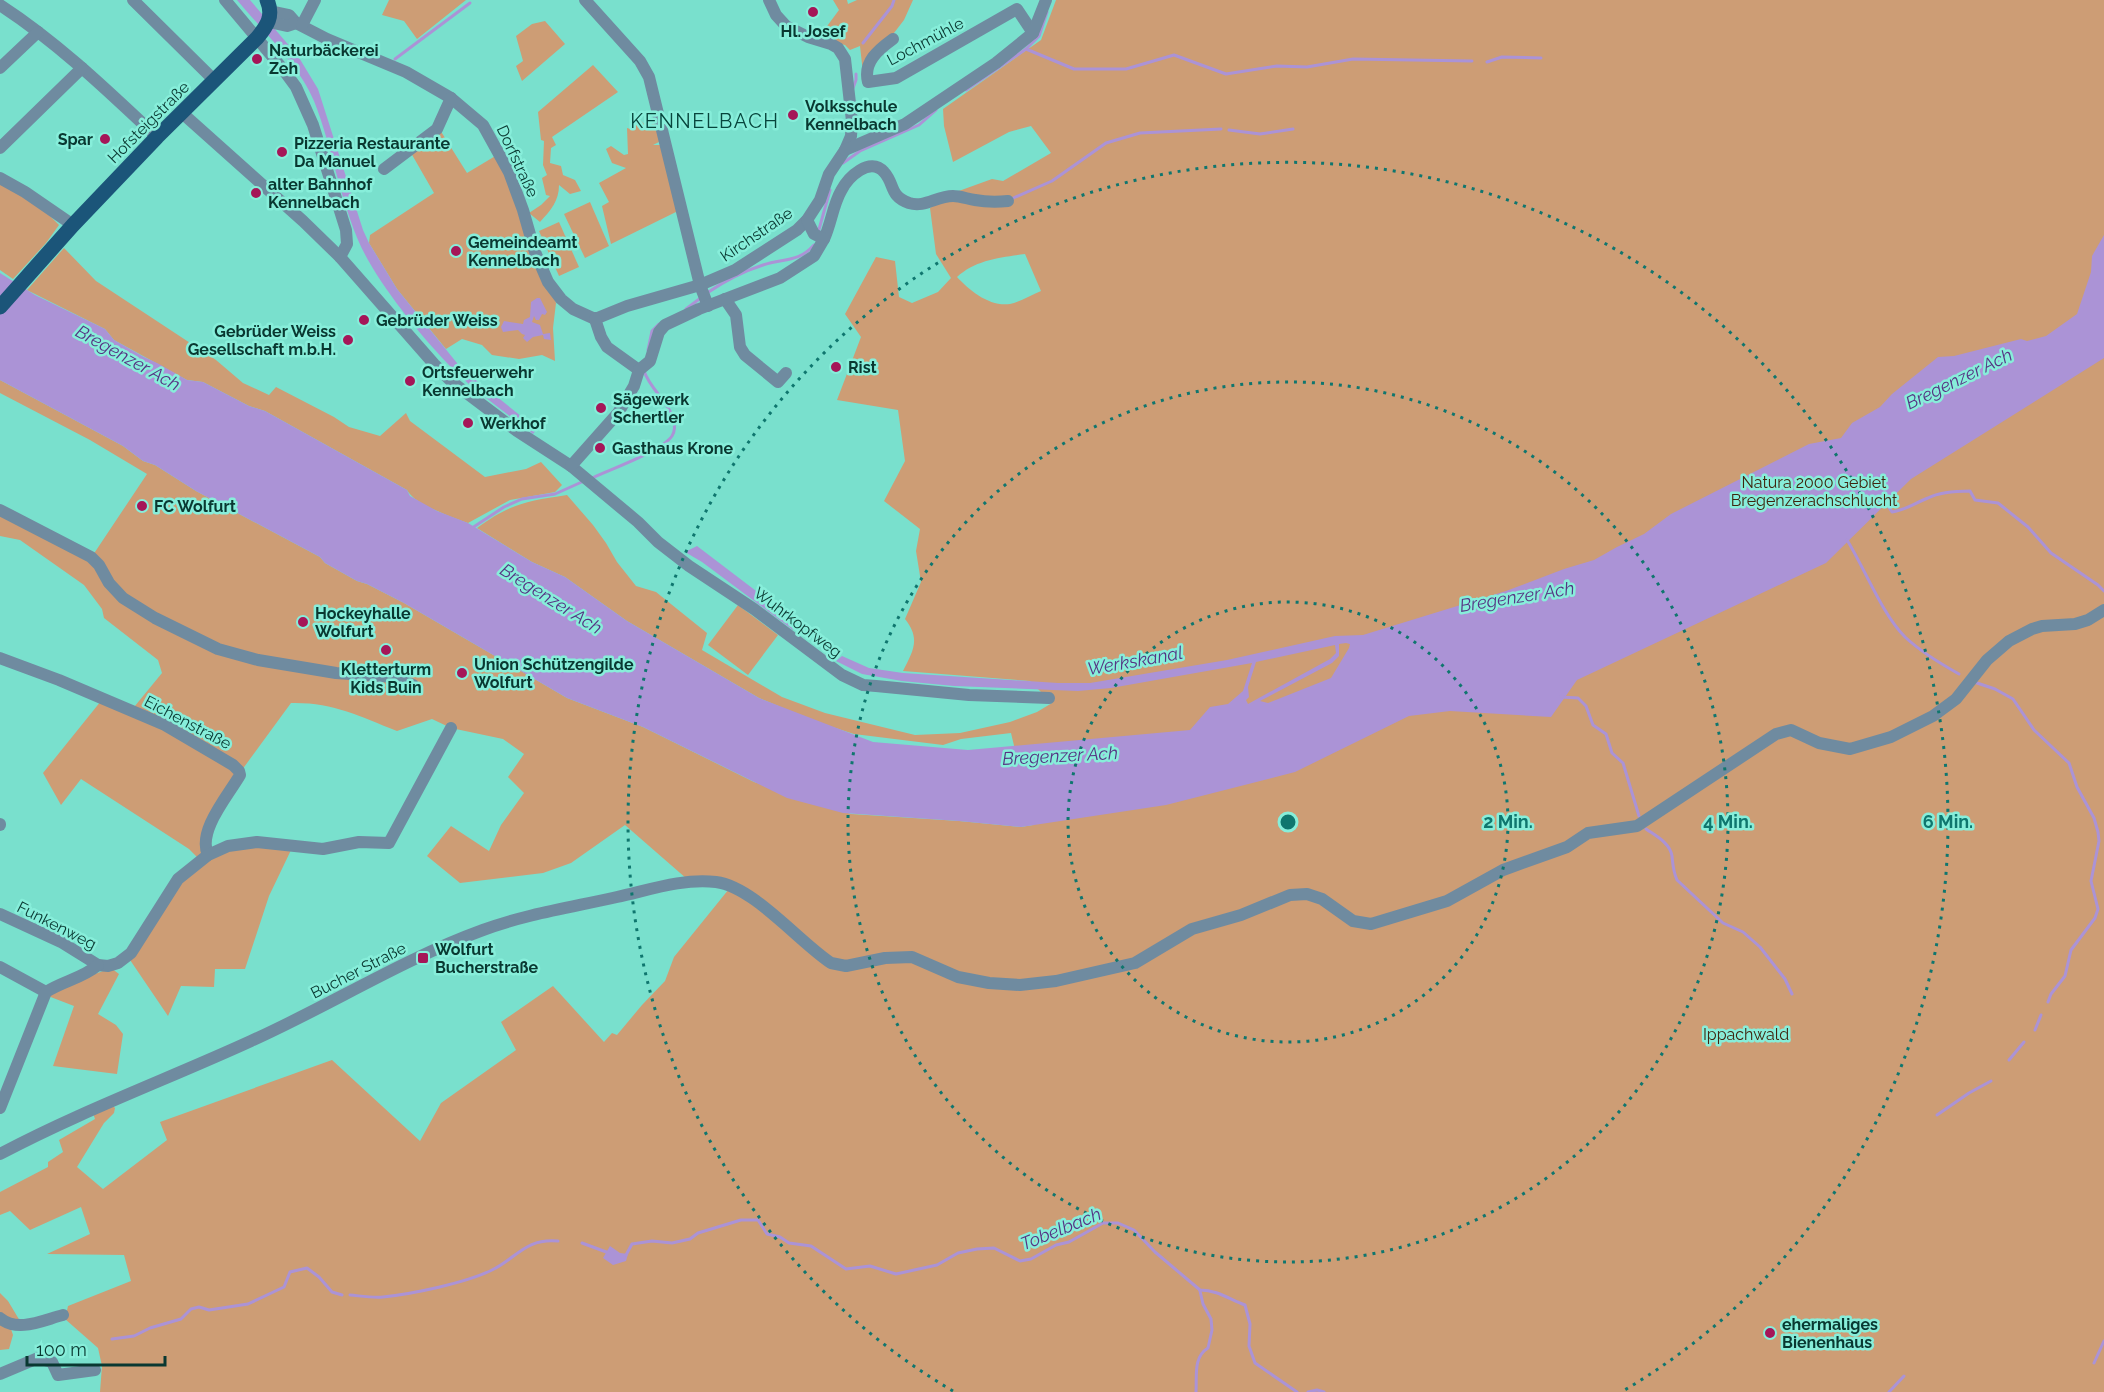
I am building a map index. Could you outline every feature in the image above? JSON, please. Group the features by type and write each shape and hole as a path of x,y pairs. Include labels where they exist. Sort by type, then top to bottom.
{"main road":[{"name":"Hofsteigstraße","path":"0,307 73,225 157,137 257,38 269,12"}],"street":[{"path":"133,0 214,80"},
{"path":"225,0 296,87 313,125 346,230 347,244 340,257"},
{"path":"299,24 315,0"},
{"path":"585,0 640,61 649,77 700,287 707,304"},
{"name":"Kirchstraße","path":"595,319 668,293 700,287 735,270 797,230 807,220 819,200 829,174 845,150 851,136 852,121 843,55 831,44 808,37 786,26 776,15 768,0"},
{"path":"845,150 905,124 996,63 1032,33 1046,0"},
{"path":"0,5 82,68 157,137"},
{"name":"Lochmühle","path":"893,39 877,50 868,65 866,76 868,82 896,78 1017,9 1032,33"},
{"name":"Dorfstraße","path":"269,12 287,26 299,24 327,39 406,72 451,98 483,125 502,157 523,210 535,252 548,282 561,299 573,309 595,319"},
{"path":"0,68 38,32"},
{"path":"0,148 82,68"},
{"path":"384,170 437,129 451,98"},
{"name":"Wuhrkopfweg","path":"181,112 340,257 452,382 514,430 571,466 638,522 658,543 688,566 754,609 826,664 852,681 876,686 969,695 1049,698"},
{"path":"571,466 618,413 634,386 659,332 665,326 707,304 764,285 814,256 819,236 841,190 867,166 878,166 886,173 897,196 906,202 924,205 936,198 953,196 989,202 1008,201"},
{"path":"0,178 73,225"},
{"path":"807,220 819,236"},
{"path":"725,299 736,315 740,347 745,355 778,382 786,373"},
{"path":"595,319 607,347 643,367"},
{"path":"0,510 92,557 109,583 123,598 155,618 218,650 258,660 336,673 394,677 413,685"},
{"name":"Bucher Straße","path":"0,1154 58,1126 281,1028 421,956 490,927 683,882 718,882 748,894 831,963 846,966 885,958 912,957 958,977 1020,984 1056,981 1136,963 1192,930 1241,915 1290,895 1307,894 1323,900 1353,921 1371,924 1447,901 1503,870 1567,847 1588,833 1637,826 1776,734 1791,730 1819,742 1850,748 1891,737 1933,716 1956,699 1987,660 2009,641 2032,629 2075,624 2088,620 2104,610"},
{"name":"Eichenstraße","path":"0,658 59,680 165,725 233,765 240,775 207,832 208,855"},
{"path":"0,1108 46,992 55,986 89,973 99,965 108,966 118,963 131,953 177,879 208,855 228,846 256,842 323,849 359,842 388,843 451,728"},
{"name":"Funkenweg","path":"0,914 61,942 99,965"},
{"path":"0,967 46,992"},
{"path":"0,1318 19,1327 63,1315"},
{"path":"0,1374 38,1358 52,1362 58,1375 95,1370"}],"green space":[{"path":"389,0 466,0 417,39 404,21 382,15"},
{"path":"833,0 847,0 848,4 857,0 913,0 904,20 863,73 860,46 850,50 845,45 836,43 834,38 822,33 839,10"},
{"path":"1056,0 2104,0 2104,1392 100,1392 102,1366 98,1348 65,1319 68,1306 131,1281 124,1255 47,1254 90,1234 81,1207 30,1230 10,1211 0,1215 0,1192 48,1167 48,1162 63,1152 59,1140 95,1119 93,1113 113,1106 115,1108 114,1113 104,1123 77,1167 103,1189 167,1140 160,1122 332,1060 420,1141 441,1103 516,1050 501,1022 553,986 604,1042 612,1033 617,1035 665,981 674,957 733,884 687,879 625,825 571,863 543,873 460,883 427,856 451,826 489,851 501,825 524,793 508,777 524,754 503,739 451,728 432,719 397,731 333,707 291,703 239,774 216,812 209,856 230,847 292,848 269,896 245,969 215,969 214,987 181,986 168,1016 128,957 179,880 201,861 189,849 81,779 61,805 43,773 101,701 130,712 162,673 158,660 104,618 102,609 84,585 20,540 0,536 0,511 91,558 147,474 90,440 0,393 0,380 123,446 143,461 155,465 196,491 320,557 325,563 357,581 404,603 567,698 643,727 754,782 851,814 1021,827 1033,825 1011,733 961,739 943,745 854,734 817,722 759,698 627,621 565,577 532,562 477,528 519,505 567,495 593,525 636,586 656,592 707,633 702,650 782,697 825,713 915,735 960,733 1010,722 1037,712 1052,703 1030,681 903,671 914,645 913,633 905,619 921,582 916,551 920,529 884,501 905,461 898,410 837,400 861,337 845,314 876,257 895,261 899,297 912,303 938,292 951,278 936,254 930,208 956,192 992,179 1003,181 1051,153 1031,126 1009,132 953,162 944,126 943,109 1041,40","holes":["1025,254 1041,291 1014,303 995,303 981,297 957,277 980,263"]},
{"path":"545,21 565,44 522,81 516,66 523,61 516,36 532,24"},
{"path":"593,65 618,92 552,137 556,145 551,148 550,163 561,166 563,175 575,180 581,191 570,194 559,185 554,205 540,222 529,213 550,196 546,195 542,178 547,175 543,165 544,141 541,140 538,112"},
{"path":"639,119 649,129 652,124 658,123 661,141 653,145 660,145 678,211 611,244 602,206 609,202 599,183 626,168 612,163 606,149 611,146 624,155 628,154 627,128 634,130 631,122"},
{"path":"440,130 467,173 497,155 556,303 553,328 555,361 542,355 519,359 492,355 482,345 462,339 446,349 397,289 369,243 370,235 434,193 411,153"},
{"path":"0,183 44,210 59,225 13,279 0,270"},
{"path":"590,202 609,246 585,258 564,214"},
{"path":"559,222 579,267 559,276 539,231"},
{"path":"64,248 96,281 216,360 243,383 269,395 276,387 349,427 380,436 406,413 410,421 485,477 526,469 541,462 562,485 555,492 510,500 468,523 434,510 418,501 407,490 265,411 249,406 203,382 187,380 114,340 105,329 27,290"},
{"path":"738,605 778,635 748,675 708,645"},
{"path":"111,968 119,974 98,1014 116,1025 123,1034 117,1074 53,1066 74,1006 48,996 52,990"},
{"path":"0,1293 8,1301 20,1321 11,1329 13,1335 9,1349 0,1350"}],"water":[{"path":"237,0 250,0 298,56 318,89 363,230 397,289 461,368 537,429 533,434 483,396 455,371 386,289 368,260 351,223 314,101 290,61"},
{"name":"Bregenzer Ach","path":"2104,235 2104,358 1911,479 1826,563 1577,680 1551,717 1450,711 1409,716 1295,772 1166,805 1021,827 843,813 787,798 643,727 567,698 404,603 357,581 325,563 320,557 196,491 155,465 143,461 123,446 0,380 0,273 35,295 105,329 114,340 144,357 187,380 203,382 249,406 265,411 407,490 410,496 437,511 468,523 532,562 565,577 627,621 759,698 873,742 968,750 1190,730 1210,707 1228,704 1243,691 1252,663 1111,688 1078,691 954,686 902,681 862,674 836,661 842,656 869,668 903,673 1090,683 1227,660 1335,636 1363,635 1506,591 1594,560 1644,534 1671,514 1809,444 1841,438 1852,423 1880,407 1892,394 1938,357 1954,356 2021,339 2027,341 2046,336 2077,314 2091,272 2092,256","holes":["1339,644 1350,644 1349,648 1331,678 1268,703 1260,701 1332,663 1339,656","1335,645 1336,653 1330,659 1248,704 1246,700 1249,697 1248,687 1256,662"]},
{"path":"540,298 547,312 545,315 542,314 539,320 536,320 534,316 532,322 540,325 543,334 550,333 551,340 544,339 543,335 533,337 527,342 523,338 525,335 518,330 503,332 501,327 504,321 523,324 524,320 530,317 531,302"},
{"path":"697,546 798,623 793,630 702,562 685,552"},
{"path":"610,1246 620,1253 628,1254 626,1261 613,1265 603,1258"}],"waterway":[{"path":"863,43 892,6 894,0"},
{"path":"395,59 470,3"},
{"path":"966,90 1026,49 1039,36 1047,12"},
{"path":"1026,49 1074,69 1126,69 1174,55 1226,74 1277,66 1307,67 1353,59 1472,61"},
{"path":"1487,62 1502,57 1541,58"},
{"path":"853,88 856,74"},
{"path":"843,163 860,151 919,125 936,110"},
{"path":"1011,199 1052,181 1106,143 1140,133 1221,129"},
{"path":"1229,130 1260,134 1293,129"},
{"path":"818,233 830,190"},
{"path":"707,293 748,270 802,255 814,245"},
{"path":"686,309 702,297"},
{"path":"648,350 652,331 659,324"},
{"path":"590,479 646,454 672,436 674,423 671,412 650,384 644,371"},
{"path":"472,528 504,507 522,499 555,494 584,481"},
{"path":"1884,500 1892,512 1938,494 1970,491 1975,500 1998,503 2028,527 2051,553 2104,591"},
{"path":"1847,540 1881,604 1905,637 1938,662 1959,674"},
{"path":"1974,682 1995,689 2013,699 2034,730 2069,763 2077,787 2094,818 2098,832 2099,841 2091,881 2098,909 2095,918 2071,950 2065,976 2051,994 2048,1002"},
{"path":"1561,697 1578,698 1586,706 1593,725 1606,734 1612,753 1623,763 1639,816"},
{"path":"1646,829 1662,840 1671,851 1677,880 1723,923 1743,932 1760,947 1785,979 1792,994"},
{"path":"2035,1030 2041,1015"},
{"path":"2009,1060 2024,1042"},
{"path":"1937,1115 1991,1081"},
{"name":"Tobelbach","path":"626,1255 632,1244 652,1241 672,1243 690,1239 698,1233 741,1220 758,1220 767,1234 780,1237 789,1243 811,1246 846,1269 870,1266 896,1274 937,1265 958,1253 977,1249 994,1248 1020,1261 1031,1259 1103,1223 1118,1223 1134,1230 1155,1252 1200,1290 1217,1293 1245,1305 1250,1324 1249,1346 1255,1363 1297,1392"},
{"path":"350,1295 383,1297 423,1291 454,1283 492,1270 529,1246 547,1241 558,1241"},
{"path":"582,1243 609,1253"},
{"path":"112,1339 134,1336 150,1328 181,1319 191,1309 199,1307 209,1310 248,1304 284,1287 290,1272 307,1268 319,1277 332,1292 342,1295"},
{"path":"1196,1392 1198,1362 1200,1356 1208,1348 1212,1330 1211,1319 1203,1304 1200,1291"},
{"path":"2094,1363 2104,1341"},
{"name":"Tobelbach","path":"1889,1392 1904,1376"},
{"name":"Tobelbach","path":"1308,1392 1317,1390 1324,1392"}],"place":[{"name":"Hl. Josef","path":"813,12"},
{"name":"Naturbäckerei Zeh","path":"257,59"},
{"name":"Volksschule Kennelbach","path":"793,115"},
{"name":"Spar","path":"105,139"},
{"name":"Pizzeria Restaurante Da Manuel","path":"282,152"},
{"name":"alter Bahnhof Kennelbach","path":"256,193"},
{"name":"Gemeindeamt Kennelbach","path":"456,251"},
{"name":"Gebrüder Weiss","path":"364,320"},
{"name":"Gebrüder Weiss Gesellschaft m.b.H.","path":"348,340"},
{"name":"Rist","path":"836,367"},
{"name":"Ortsfeuerwehr Kennelbach","path":"410,381"},
{"name":"Sägewerk Schertler","path":"601,408"},
{"name":"Werkhof","path":"468,423"},
{"name":"Gasthaus Krone","path":"600,448"},
{"name":"FC Wolfurt","path":"142,506"},
{"name":"Hockeyhalle Wolfurt","path":"303,622"},
{"name":"Kletterturm Kids Buin","path":"386,650"},
{"name":"Union Schützengilde Wolfurt","path":"462,673"},
{"name":"Wolfurt Bucherstraße","path":"423,958"},
{"name":"ehermaliges Bienenhaus","path":"1770,1333"}],"district":[{"name":"KENNELBACH","path":"705,121"}],"park label":[{"name":"Natura 2000 Gebiet Bregenzerachschlucht","path":"1814,491"},
{"name":"Ippachwald","path":"1746,1034"}],"water label":[{"name":"Werkskanal","path":"1135,661"}]}
